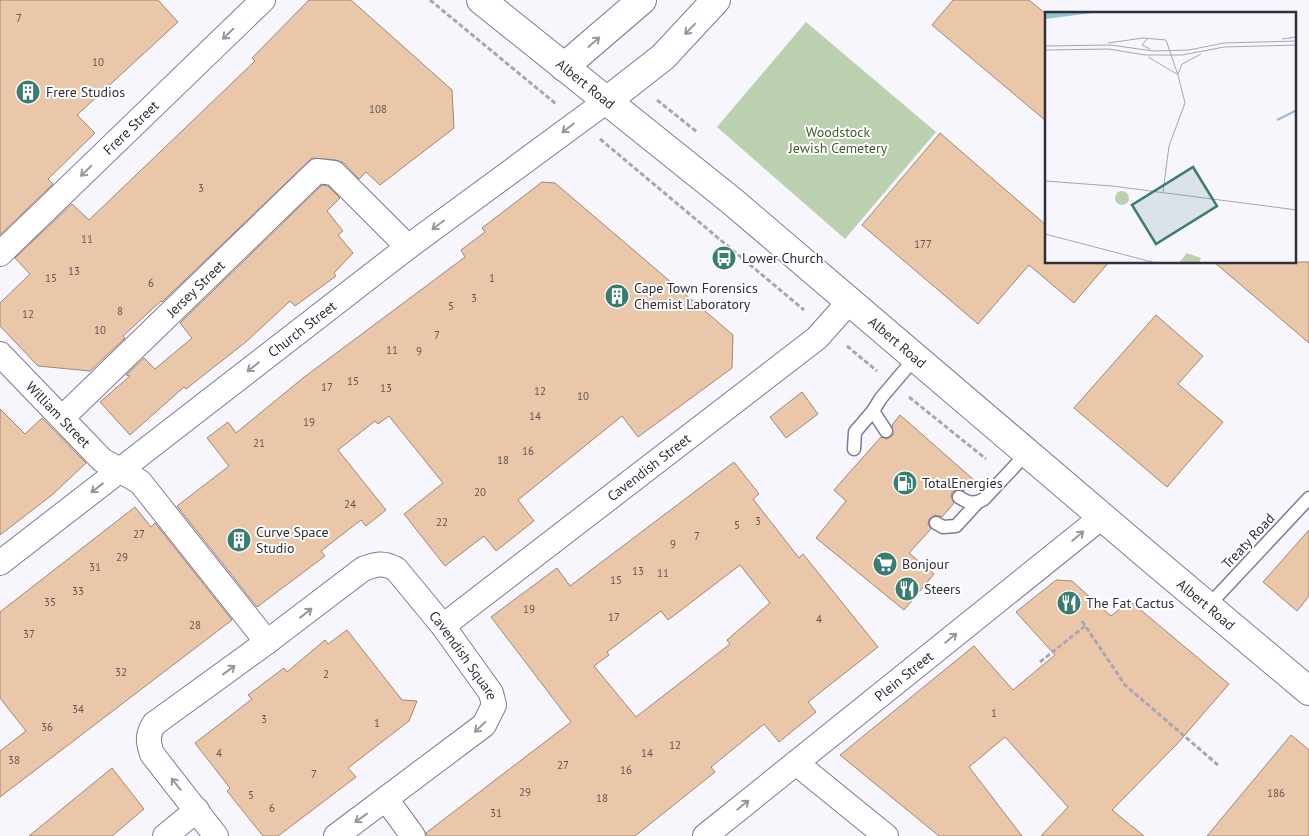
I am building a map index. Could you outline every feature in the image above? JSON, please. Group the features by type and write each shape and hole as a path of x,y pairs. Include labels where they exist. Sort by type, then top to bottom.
{"main road":[{"name":"Albert Road","path":"480,0 564,68 608,100 733,202 1309,691"},
{"path":"564,68 642,0"},
{"path":"608,100 663,57 716,0"}],"street":[{"name":"Frere Street","path":"0,254 263,0"},
{"name":"Church Street","path":"0,563 408,247 608,100"},
{"name":"Jersey Street","path":"62,418 317,171 334,173 408,247"},
{"name":"Cavendish Street","path":"442,626 817,338 849,302"},
{"name":"William Street","path":"0,354 102,460 120,470"},
{"path":"120,470 140,482 267,642"},
{"name":"Plein Street","path":"705,836 1103,516"},
{"name":"Cavendish Square","path":"216,836 152,754 148,741 154,724 363,569 376,564 387,564 396,569 442,626 490,693 494,705 484,725 336,836"},
{"path":"796,763 886,836"},
{"path":"386,799 413,836"},
{"path":"165,836 197,810"}],"lane":[{"path":"854,449 856,432 881,398 915,358"},
{"path":"873,411 886,431"},
{"path":"936,523 943,527 956,526 1027,453"},
{"path":"959,497 967,503 978,503"},
{"name":"Treaty Road","path":"1209,605 1309,498"}],"path":[{"path":"430,0 614,151"},
{"path":"1082,621 1125,685 1218,765"},
{"path":"1040,662 1085,626"}],"green space":[{"name":"Woodstock Jewish Cemetery","path":"806,22 936,132 845,239 717,127"}],"building":[{"path":"0,0 158,0 178,22 77,115 95,133 48,179 53,184 0,235"},
{"path":"309,0 351,0 452,90 454,128 380,185 366,172 359,179 344,163 336,160 312,158 162,302 123,336 125,338 90,371 38,366 0,326 0,303 30,274 15,258 72,204 89,220 255,61 252,58"},
{"path":"953,0 1029,0 1045,13 1045,120 932,25"},
{"path":"940,133 1045,224 1045,264 1107,264 1074,303 1029,265 978,324 862,225"},
{"path":"542,182 555,183 733,335 732,368 638,437 622,416 518,500 534,521 496,551 484,536 445,566 404,514 443,483 389,416 378,424 375,421 338,450 386,510 366,526 361,520 321,551 325,556 257,607 177,506 229,466 207,438 228,422 236,433 303,378 465,257 461,250 485,232 482,228"},
{"path":"322,185 328,186 340,198 327,211 343,231 338,235 353,253 334,273 336,276 295,306 290,301 247,341 186,389 184,387 130,435 100,402 130,376 126,375 144,358 155,369 192,338 180,323"},
{"path":"1296,262 1309,262 1309,343 1216,264 1296,264"},
{"path":"1156,315 1203,356 1178,384 1223,422 1167,487 1074,408"},
{"path":"802,392 818,414 786,438 770,417"},
{"path":"0,409 25,434 42,418 86,463 52,495 0,535"},
{"path":"900,415 974,480 964,491 959,489 952,492 951,497 954,503 942,517 935,515 929,519 928,524 931,529 909,553 934,574 904,610 816,538 846,501 834,490 881,437 887,439 893,435 892,425"},
{"path":"734,462 759,494 753,499 799,558 803,554 878,647 808,702 816,712 779,742 764,724 711,767 715,772 635,836 427,836 426,833 571,722 491,617 557,568 570,586","holes":["740,565 770,603 727,640 730,644 636,717 594,666 609,655 607,652 661,611 668,620"]},
{"path":"135,507 151,527 155,523 232,620 0,797 0,751 26,731 0,698 0,612"},
{"path":"1309,530 1309,596 1297,611 1263,582"},
{"path":"1056,580 1072,581 1111,616 1130,601 1229,684 1177,744 1112,810 1144,836 1041,836 1068,807 1005,737 969,767 1022,836 939,836 840,755 974,646 1013,690 1055,655 1016,612"},
{"path":"347,630 402,700 417,701 409,721 348,768 356,777 278,836 263,836 227,791 230,788 195,743 252,699 248,695 284,668 287,672 325,640 328,644"},
{"path":"1291,735 1309,750 1309,836 1207,836"},
{"path":"112,768 144,809 112,836 29,836"}],"place":[{"name":"Frere Studios","path":"28,92"},
{"name":"Lower Church","path":"724,258"},
{"name":"Cape Town Forensics Chemist Laboratory","path":"617,296"},
{"name":"TotalEnergies","path":"905,483"},
{"name":"Curve Space Studio","path":"239,540"},
{"name":"Bonjour","path":"885,564"},
{"name":"Steers","path":"907,589"},
{"name":"The Fat Cactus","path":"1069,603"}]}
